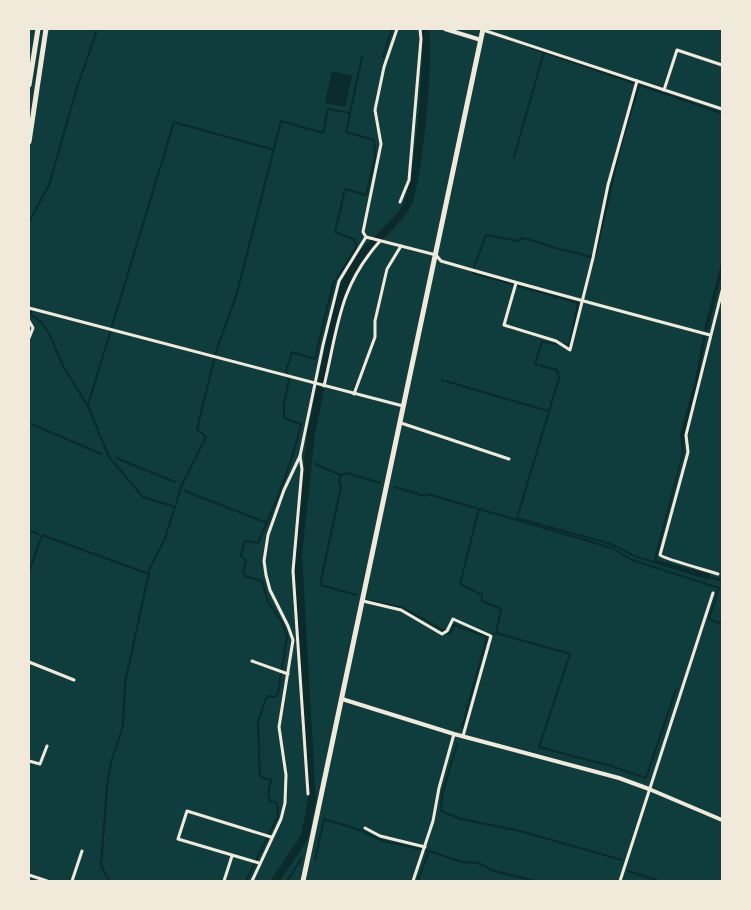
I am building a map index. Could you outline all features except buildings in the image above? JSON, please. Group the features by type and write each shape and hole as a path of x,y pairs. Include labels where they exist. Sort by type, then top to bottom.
{"highway":[{"path":"29,86 38,29"},
{"path":"29,142 46,29"},
{"path":"303,881 483,29"}],"street":[{"path":"397,29 384,67 375,110 381,144 363,232 366,237 436,255 441,261 515,285 581,300 707,334"},
{"path":"400,202 408,180 421,39 420,29"},
{"path":"445,29 480,40"},
{"path":"483,29 722,109"},
{"path":"664,90 677,50 722,65"},
{"path":"515,285 504,325 557,342 570,350 622,130 637,81"},
{"path":"252,881 271,837 282,819 285,803 286,775 279,728 284,673 293,640 270,590 264,561 268,535 300,456 314,384 339,281 366,237"},
{"path":"324,386 348,287 365,257 380,241"},
{"path":"354,394 375,337 375,321 388,269 400,246"},
{"path":"718,574 660,556 688,452 686,435 702,380 707,334 722,291"},
{"path":"29,308 404,407"},
{"path":"29,320 33,328 29,338"},
{"path":"401,423 509,459"},
{"path":"300,456 302,468 294,571 308,794"},
{"path":"620,881 713,593"},
{"path":"363,601 401,610 442,634 446,632 453,619 491,636 463,736"},
{"path":"29,662 74,680"},
{"path":"252,662 284,673"},
{"path":"342,699 454,734 619,778 649,788 722,820"},
{"path":"413,881 434,821 439,788 454,734"},
{"path":"29,761 40,764 47,746"},
{"path":"259,863 178,839 187,811 271,837"},
{"path":"365,828 380,836 424,849"},
{"path":"72,881 82,851"},
{"path":"224,881 232,855"},
{"path":"29,875 47,881"}],"water":[{"path":"332,71 352,76 345,107 325,103"},
{"path":"722,260 722,273 708,330 704,329"},
{"path":"703,336 706,337 684,436 684,452 656,560 710,574 709,580 653,563 682,453 680,434 695,380"}],"waterway":[{"path":"29,222 49,185 96,29"},
{"path":"383,57 392,29"},
{"path":"275,881 305,836 312,800 298,555 311,434 342,289 360,257 397,219 406,207 410,195 415,174 422,120 426,65 425,29"},
{"path":"529,47 721,113"},
{"path":"514,157 544,52"},
{"path":"246,881 278,816 277,803 270,801 268,794 271,780 260,777 258,722 267,696 276,697 278,693 287,636 282,622 268,602 262,581 245,576 243,572 246,560 241,556 245,541 258,543 293,455 301,424 284,418 284,403 289,381 286,371 292,352 315,359 333,284 356,248 355,240 335,232 345,189 366,195 375,157 374,140 346,132 362,57"},
{"path":"564,344 569,347 578,303 473,273 474,267 486,235 518,241 521,238 527,239 590,257 596,253 620,149 639,85"},
{"path":"175,507 181,487 206,437 197,429 216,352 237,293 281,121 323,133 328,109 350,113"},
{"path":"88,405 174,122 274,150"},
{"path":"29,304 31,314"},
{"path":"29,313 42,323 49,334 64,368 88,406 109,457 143,497 175,507 164,541 150,568 125,683 123,726 111,762 107,787 101,865 109,881"},
{"path":"558,341 557,344 542,342 535,364 557,370 559,378 517,518 611,544 634,556 654,562"},
{"path":"442,380 548,411"},
{"path":"29,423 101,454"},
{"path":"116,458 175,482"},
{"path":"315,464 341,475 339,479 341,487 320,585 357,595"},
{"path":"341,475 347,473 380,483"},
{"path":"395,487 425,496 428,494 612,548 632,560 719,588 709,619 722,624"},
{"path":"185,491 267,523"},
{"path":"479,509 460,584 482,595 482,601 501,609 496,633"},
{"path":"29,530 38,534"},
{"path":"29,572 42,535 149,574"},
{"path":"707,576 722,581"},
{"path":"372,601 403,608 450,634 454,625 487,637 496,633 570,654 539,747 611,766 646,778 676,690"},
{"path":"462,727 487,637"},
{"path":"457,744 442,795 441,811 461,819 520,831 622,860"},
{"path":"315,860 324,819 357,829 383,841 429,851 462,862 478,863 494,871 535,881"},
{"path":"418,881 429,851"},
{"path":"287,881 302,858"},
{"path":"628,871 659,881"}]}
